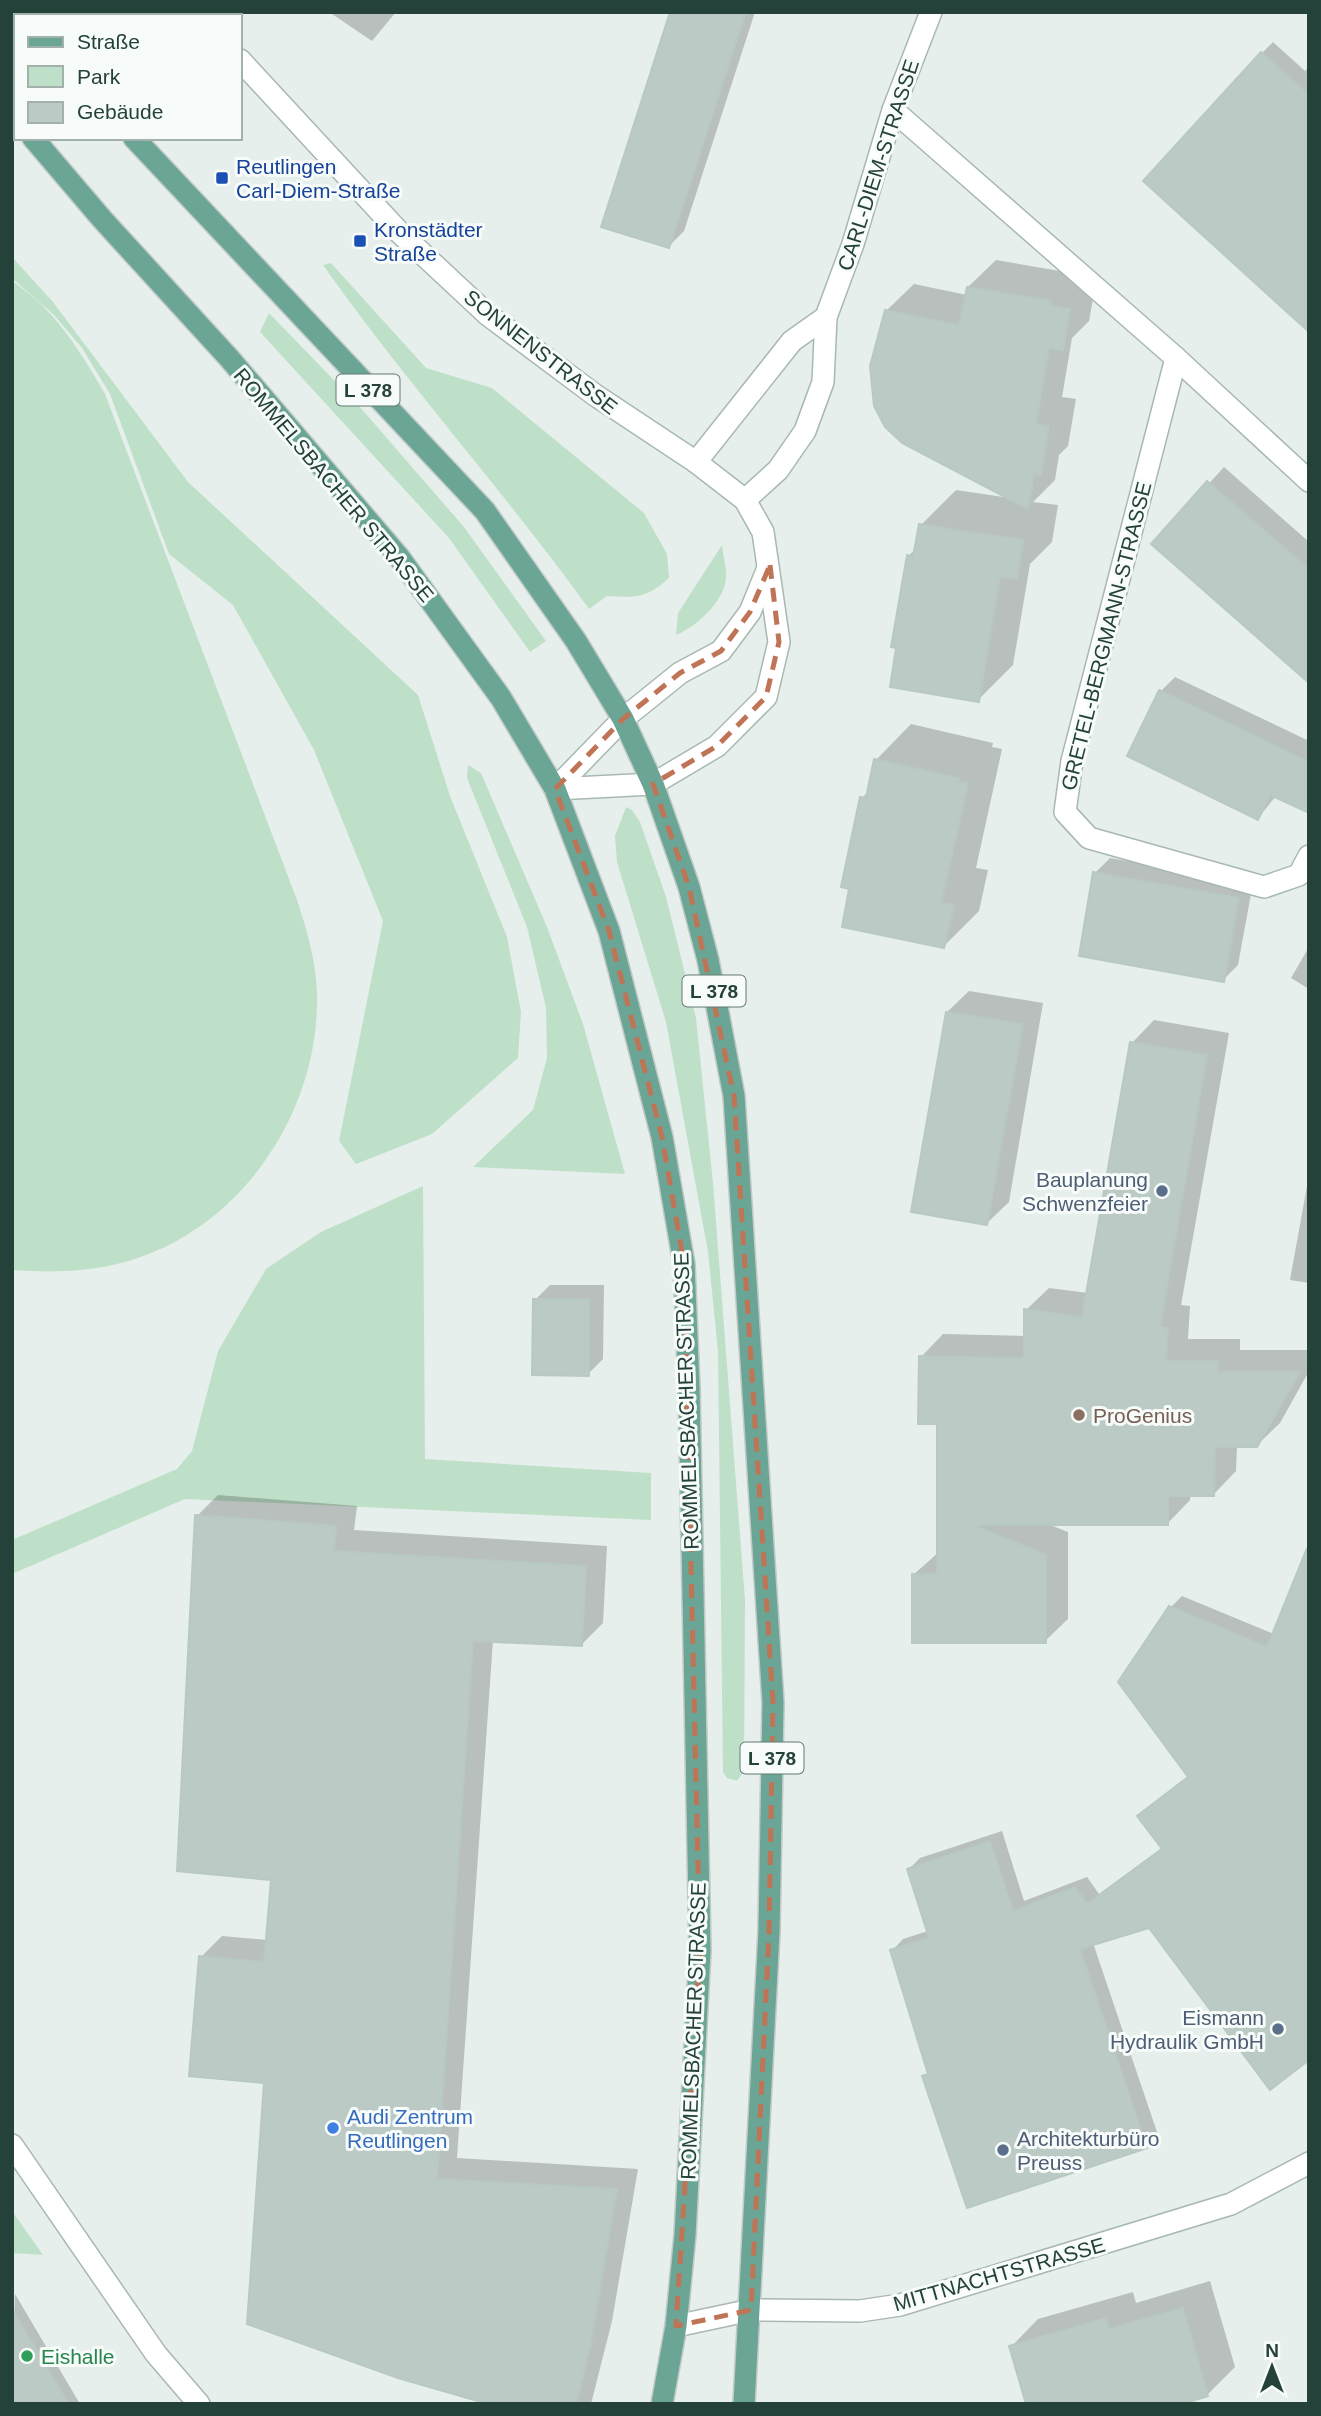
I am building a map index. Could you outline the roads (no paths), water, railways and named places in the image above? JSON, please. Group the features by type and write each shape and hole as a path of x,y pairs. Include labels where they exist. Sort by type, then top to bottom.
{"main road":[{"name":"ROMMELSBACHER STRASSE","path":"35,140 102,219 229,358 399,557 500,698 555,789 609,931 662,1137 684,1264 690,1388 700,1951 686,2221 676,2326 662,2404"},
{"name":"L 378","path":"136,140 485,511 576,641 623,719 653,783 680,858 708,960 734,1096 773,1702 769,1932 744,2404"}],"street":[{"name":"CARL-DIEM-STRASSE","path":"746,500 778,470 805,431 823,382 826,317 853,244 893,110 932,12"},
{"name":"SONNENSTRASSE","path":"242,62 399,232 488,315 595,396 696,462 746,500"},
{"path":"893,110 1176,358 1309,481"},
{"path":"696,462 792,341 826,317"},
{"name":"GRETEL-BERGMANN-STRASSE","path":"1176,358 1072,761 1065,812 1089,838 1264,887 1298,875 1309,856"},
{"path":"555,789 653,783 717,746 766,697 779,642 770,565 763,532 746,500"},
{"path":"555,789 623,719 680,673 721,651 750,612 770,565"},
{"path":"12,2146 156,2354 199,2404"},
{"name":"MITTNACHTSTRASSE","path":"676,2326 751,2310 860,2311 900,2305 1231,2204 1309,2164"}],"place":[{"name":"Reutlingen Carl-Diem-Straße","path":"222,178"},
{"name":"Kronstädter Straße","path":"360,241"},
{"name":"Bauplanung Schwenzfeier","path":"1162,1191"},
{"name":"ProGenius","path":"1079,1415"},
{"name":"Eismann Hydraulik GmbH","path":"1278,2029"},
{"name":"Audi Zentrum Reutlingen","path":"333,2128"},
{"name":"Architekturbüro Preuss","path":"1003,2150"},
{"name":"Eishalle","path":"27,2356"}]}
